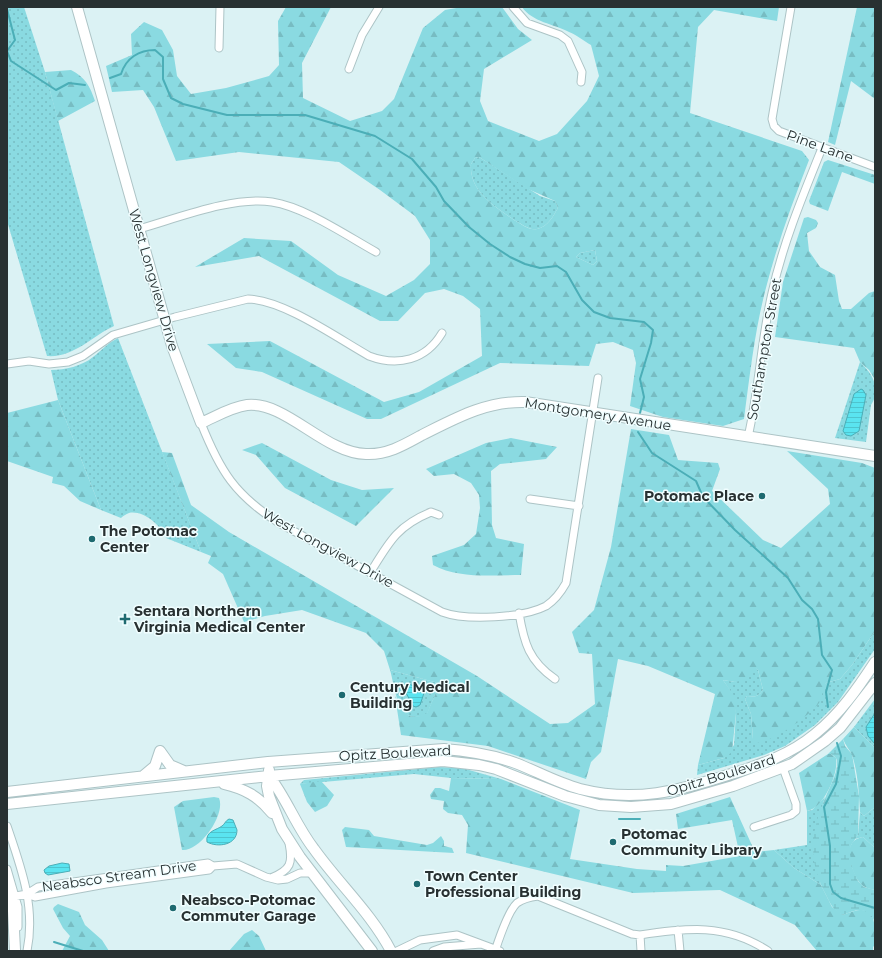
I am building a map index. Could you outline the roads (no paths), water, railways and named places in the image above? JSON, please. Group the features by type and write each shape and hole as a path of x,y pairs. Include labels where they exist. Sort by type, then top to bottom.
{"main road":[{"name":"West Longview Drive","path":"77,7 165,320 178,363 201,423"},
{"name":"Montgomery Avenue","path":"201,423 239,407 258,406 277,412 346,450 361,454 373,454 394,449 470,412 494,404 510,402 532,403 875,456"},
{"name":"Opitz Boulevard","path":"9,791 140,778 268,762 427,749 460,750 500,758 563,784 593,792 630,795 669,792 772,760 802,744 838,712 874,666"},
{"name":"Opitz Boulevard","path":"7,804 426,761 461,762 496,769 557,794 584,802 631,807 678,803 733,786 783,768 809,753 840,728 875,683"},
{"path":"140,778 156,766 160,751 170,765 180,770 192,771"},
{"path":"268,762 269,776 267,786 278,820 288,838 313,873 372,951"},
{"path":"269,776 277,786 306,839 364,910 391,951"},
{"path":"218,782 242,788 251,793 261,800 278,820"},
{"path":"7,888 13,911 15,951"}],"street":[{"path":"219,48 220,7"},
{"path":"349,69 362,35 379,7"},
{"path":"513,7 526,23 560,36 568,41 582,72 581,82"},
{"name":"Pine Lane","path":"791,7 772,119 774,126 779,131 875,167"},
{"name":"Southampton Street","path":"748,437 771,293 790,235 822,148"},
{"path":"139,229 238,202 262,201 294,208 376,252"},
{"path":"7,364 29,361 49,364 68,362 83,356 113,336 238,300 258,299 277,304 369,356 393,362 420,356 433,346 442,333"},
{"name":"West Longview Drive","path":"201,423 213,452 224,472 238,490 255,507 279,523 442,612 455,616 484,618 534,610 546,605 563,589 568,578 598,378"},
{"path":"530,499 579,506"},
{"path":"370,573 390,540 401,529 414,519 431,512 439,515"},
{"path":"519,613 522,635 529,653 540,667 556,679"},
{"path":"754,827 791,815 796,811 796,804 783,768"},
{"path":"7,826 25,878 29,926 27,951"},
{"path":"271,878 284,872 290,863 291,856 288,838"},
{"name":"Neabsco Stream Drive","path":"16,896 27,894 35,897 50,895 106,884 209,870 213,866 237,864 271,878 281,880 300,873 313,873"},
{"path":"7,868 16,896 19,914 15,951"},
{"path":"397,951 420,940 457,935 472,939 497,950 508,917 516,904 525,898 538,896 632,934 640,935 697,928 728,932 759,945 768,951"},
{"path":"678,930 680,951"},
{"path":"640,935 641,951"},
{"path":"433,951 444,947 481,944"}],"waterway":[{"path":"7,9 15,40 7,51 11,61 56,90 69,83 85,85"},
{"path":"110,78 121,74 123,68 134,56 149,50 155,50 163,57 163,79 171,98 183,104 227,115 305,115 375,136 412,159 436,187 444,201 469,227 490,244 510,257 525,264 540,268 557,266 566,272 582,300 594,312 610,318 644,322 653,330 651,343 640,379 644,397 640,413"},
{"path":"638,432 652,453 696,481 703,497 735,530 788,578 802,600 812,609 818,619 822,655 832,670 826,692 828,707"},
{"path":"837,743 841,756 836,784 824,807 830,846 830,884 833,892 841,898 875,908"},
{"path":"619,819 640,819"},
{"path":"54,942 83,951"}],"place":[{"name":"Potomac Place","path":"762,496"},
{"name":"The Potomac Center","path":"92,539"},
{"name":"Sentara Northern Virginia Medical Center","path":"125,619"},
{"name":"Century Medical Building","path":"342,695"},
{"name":"Potomac Community Library","path":"613,842"},
{"name":"Town Center Professional Building","path":"417,884"},
{"name":"Neabsco-Potomac Commuter Garage","path":"173,908"}]}
